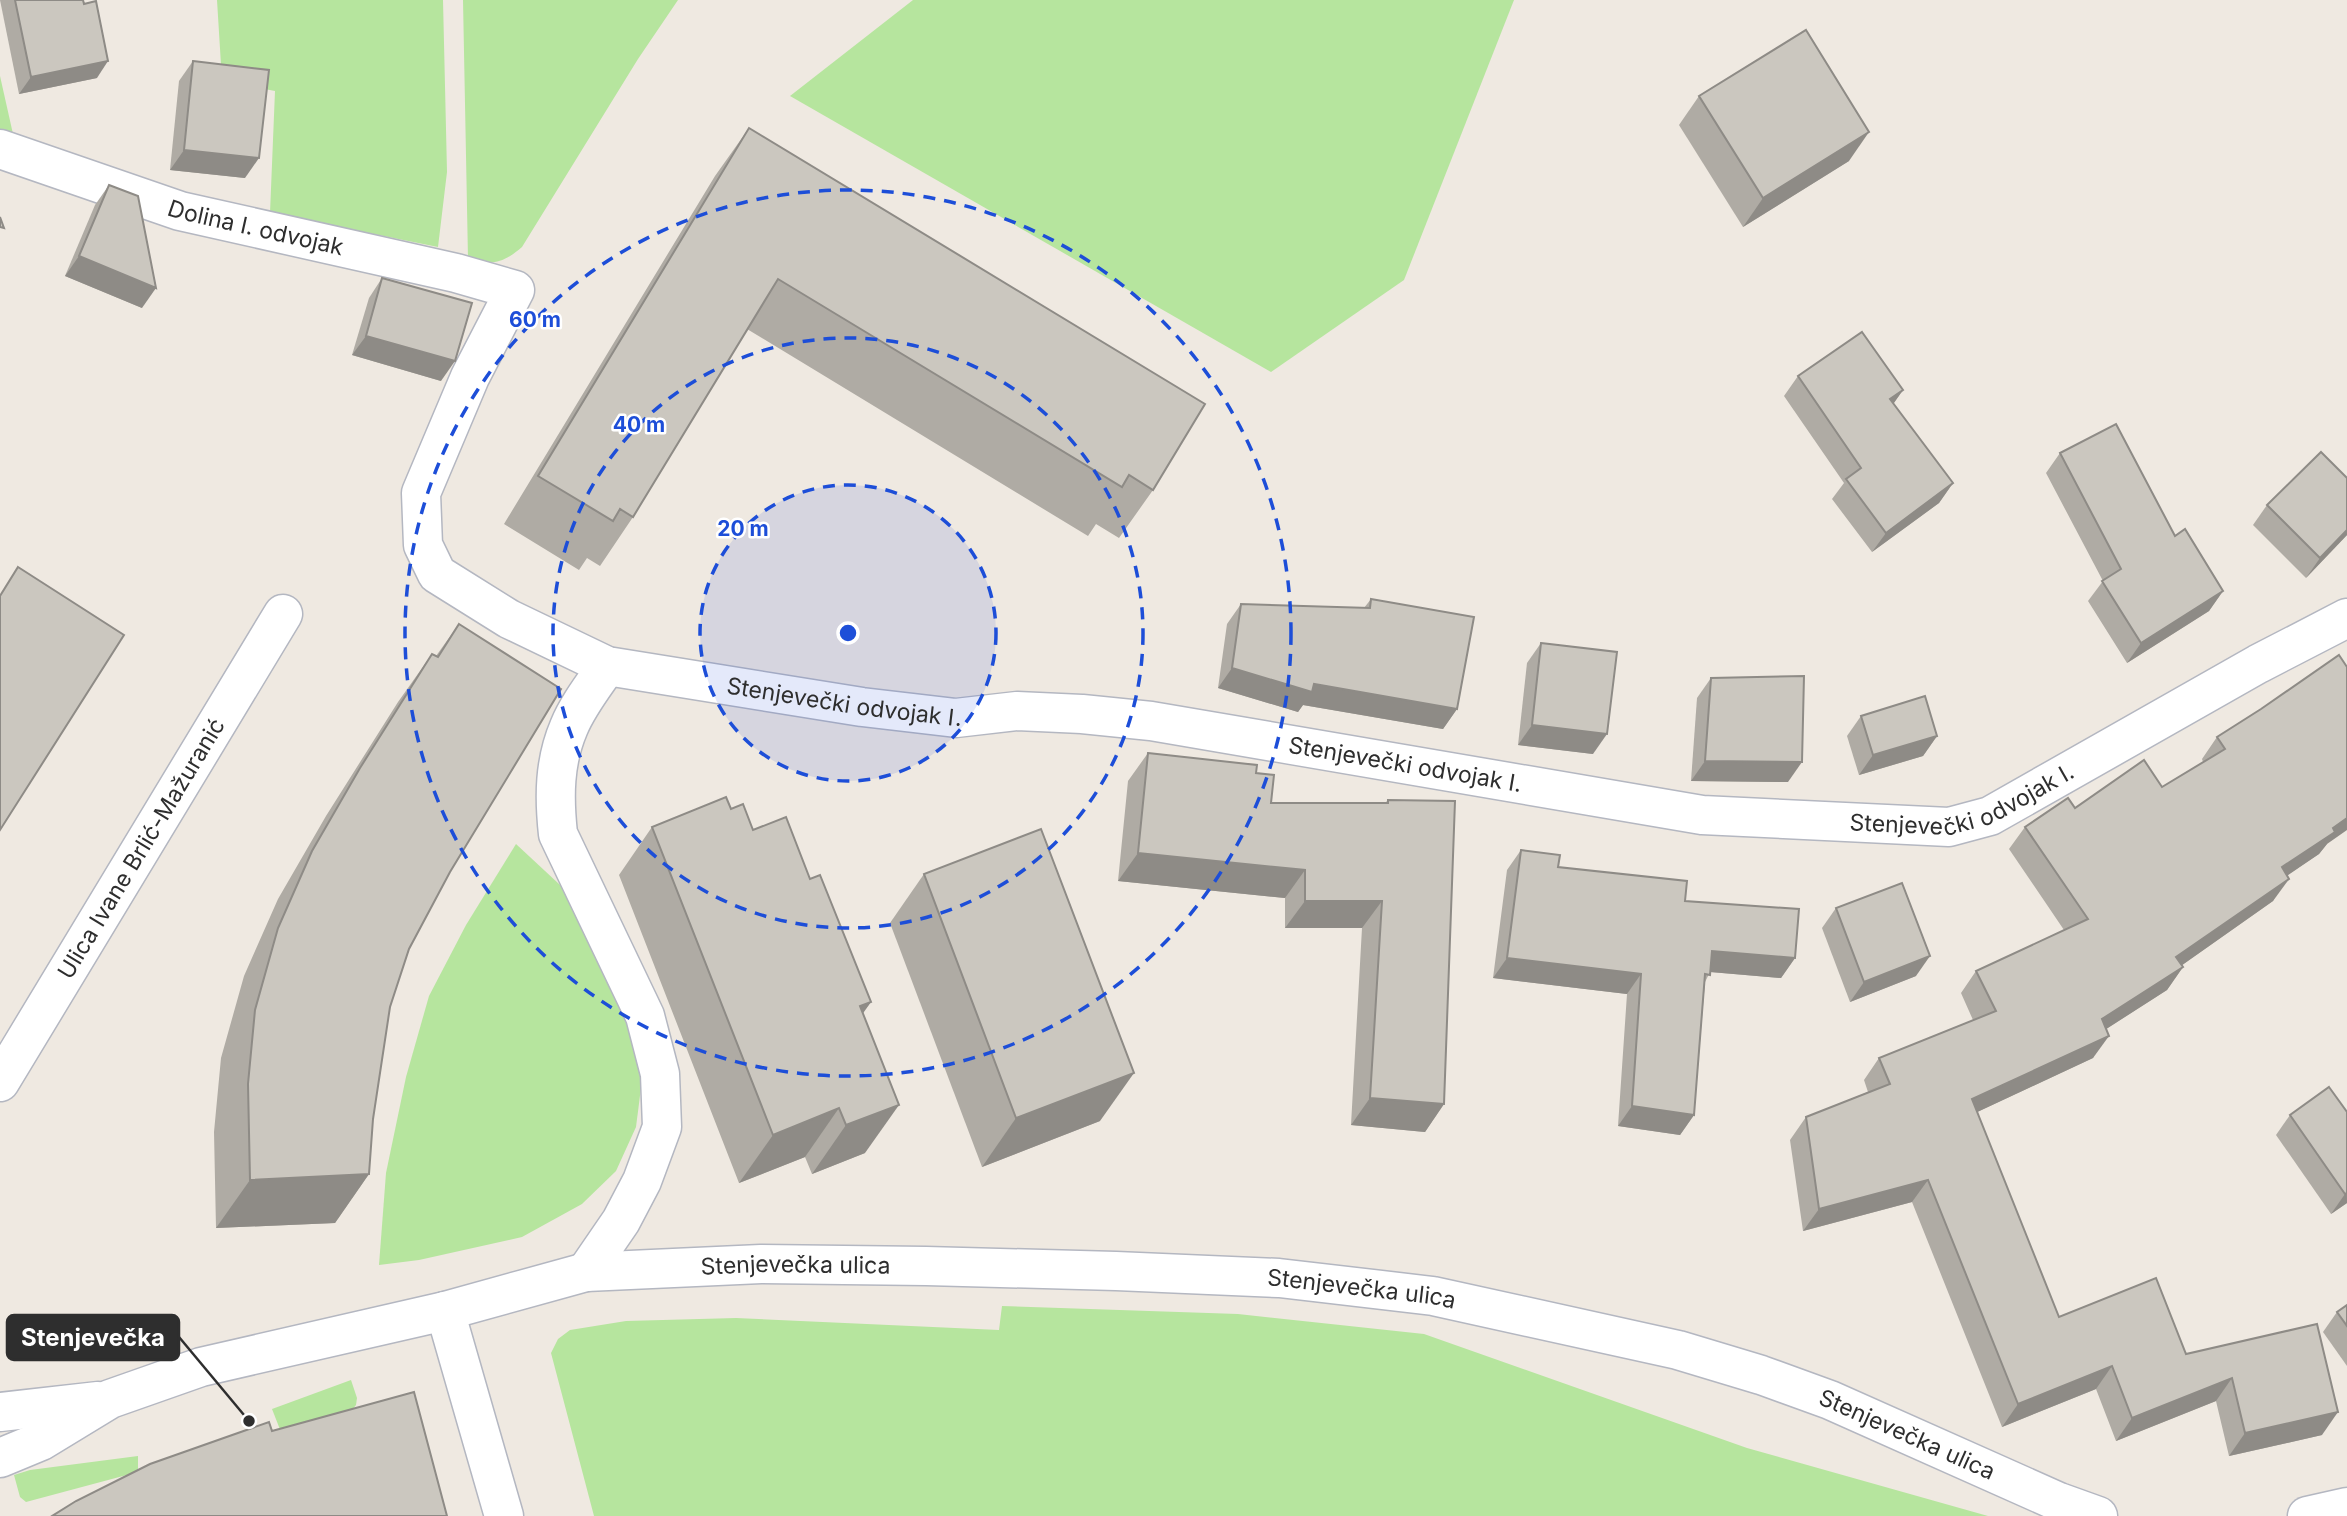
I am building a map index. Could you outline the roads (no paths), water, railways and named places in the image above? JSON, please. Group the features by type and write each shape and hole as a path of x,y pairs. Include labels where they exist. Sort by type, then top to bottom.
{"street":[{"name":"Dolina I. odvojak","path":"0,149 180,211 456,273 515,290 470,377 421,493 423,545 437,574"},
{"name":"Stenjevečki odvojak I.","path":"437,574 509,618 607,666 862,707 956,718 1017,710 1151,721 1702,815 1948,827 1990,816 2258,664 2347,618"},
{"name":"Ulica Ivane Brlić-Mažuranić","path":"0,1082 283,614"},
{"path":"586,1272 642,1181 662,1127 660,1074 645,1016 558,834 554,801 558,760 570,724 607,666"},
{"name":"Stenjevečka ulica","path":"0,1458 41,1441 110,1399 201,1367 445,1311 586,1272 761,1264 1052,1269 1279,1278 1433,1296 1678,1350 1761,1375 1830,1400 2059,1502 2098,1516"},
{"path":"445,1311 504,1516"},
{"name":"Stenjevečka ulica","path":"0,1412 110,1399"},
{"path":"2307,1516 2347,1507"}],"place":[{"name":"Stenjevečka","path":"249,1421"}]}
